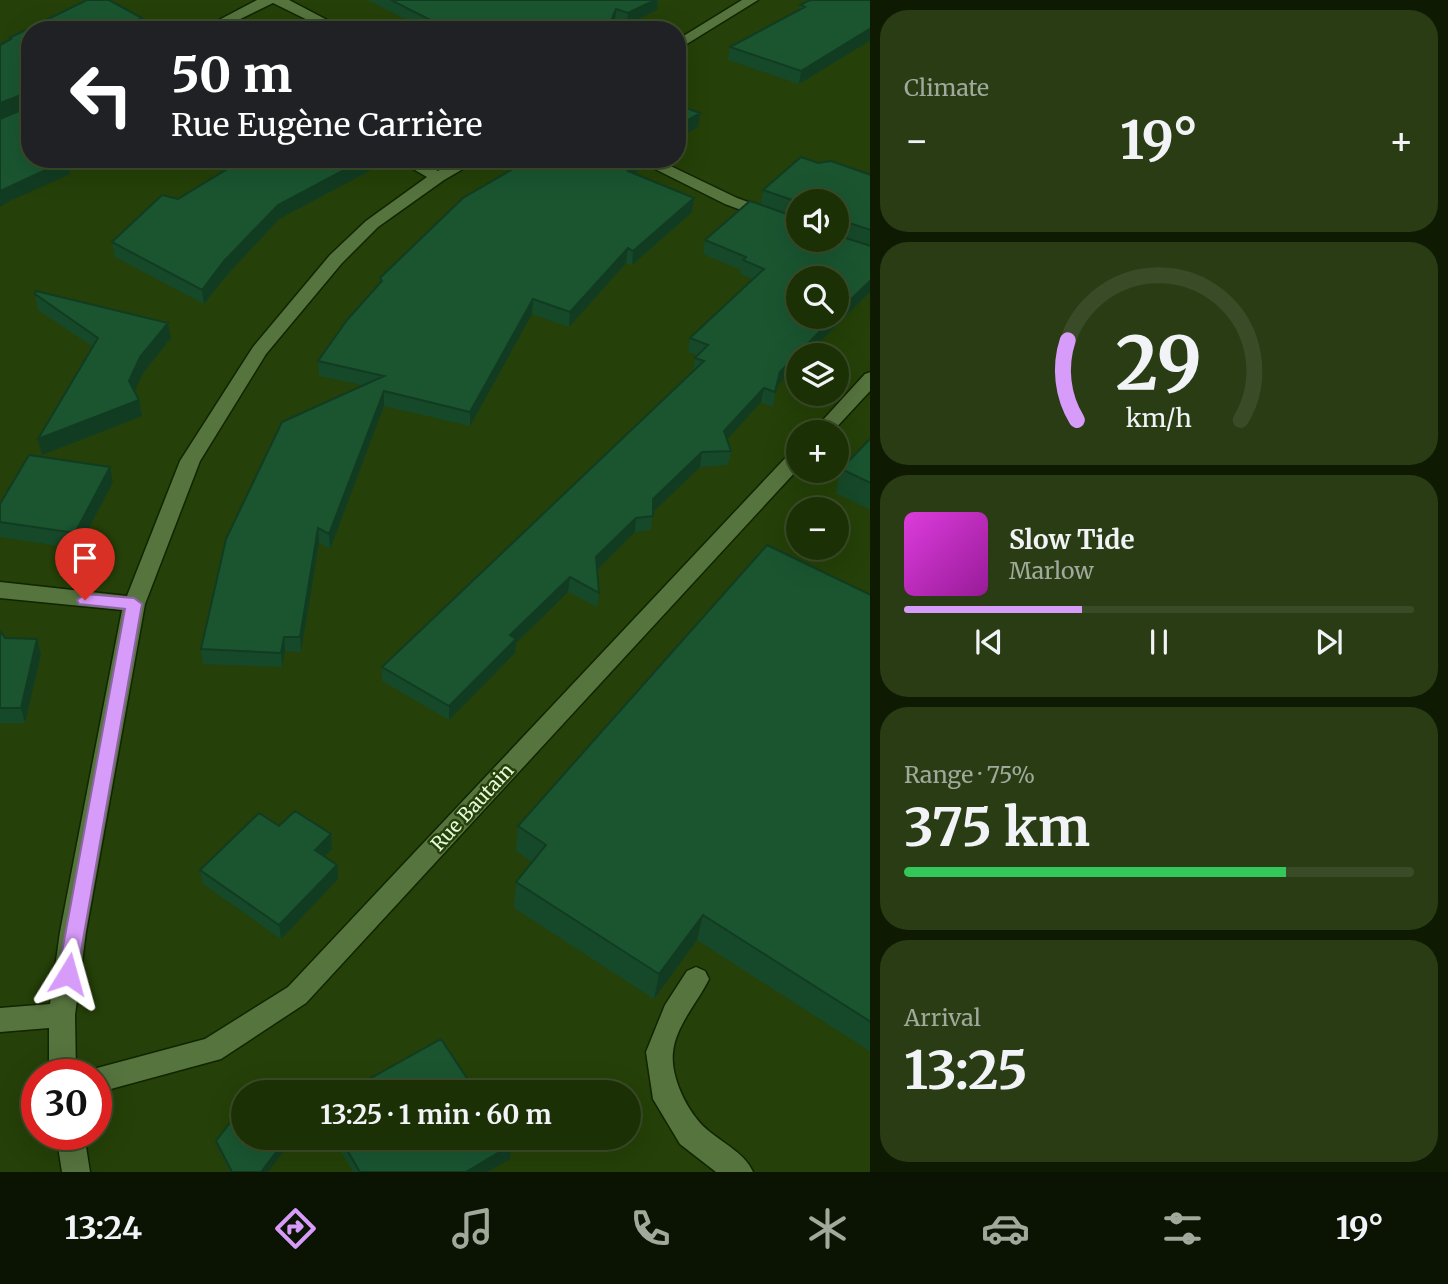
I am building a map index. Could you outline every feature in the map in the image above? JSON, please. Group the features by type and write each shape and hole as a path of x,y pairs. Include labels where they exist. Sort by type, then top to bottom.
{"street":[{"path":"225,21 268,0"},
{"path":"278,0 321,21"},
{"path":"686,40 751,0"},
{"path":"421,168 438,177"},
{"path":"62,1059 62,1016 73,932 134,604 190,461 259,351 336,259 372,224 455,168"},
{"path":"662,168 731,201 786,222"},
{"path":"832,420 870,378"},
{"name":"Rue Bautain","path":"112,1076 211,1050 297,995 786,470"},
{"path":"0,590 134,604"},
{"path":"696,979 674,1013 659,1052 667,1100 690,1134 740,1172"},
{"path":"0,1020 62,1016"},
{"path":"73,1150 76,1172"}],"building":[{"path":"87,0 109,0 142,18 136,21 44,21"},
{"path":"391,0 655,0 628,13 616,9 611,21 432,21"},
{"path":"810,0 870,0 870,29 801,71 730,47 805,7 800,5"},
{"path":"21,32 21,95 0,103 0,45 11,39 9,38"},
{"path":"686,108 700,113 686,121"},
{"path":"21,110 21,168 50,168 0,191 0,119"},
{"path":"801,157 818,163 831,161 870,175 870,230 849,223 849,189 786,189 786,198 763,190"},
{"path":"229,168 348,168 278,205 224,261 202,290 112,242 162,195 178,199"},
{"path":"515,168 633,168 628,171 694,198 633,251 628,248 570,312 533,299 470,412 384,391 329,534 318,528 300,637 284,637 281,653 201,649 226,539 282,422 384,376 318,361 347,320 382,281 380,278 463,198"},
{"path":"750,201 786,214 786,252 849,252 849,239 870,246 870,281 849,301 849,266 786,266 786,329 822,329 808,343 786,343 786,366 780,372 775,392 764,388 724,431 731,451 702,452 653,499 653,516 636,518 596,557 599,593 570,577 510,635 516,639 449,706 382,667 704,361 695,358 708,345 690,338 764,269 743,260 746,257 705,240"},
{"path":"36,291 168,323 140,357 129,381 139,400 38,439 98,338 35,294"},
{"path":"870,439 870,483 849,473 849,461"},
{"path":"29,455 110,467 75,533 0,522 0,504"},
{"path":"767,545 786,554 786,560 798,560 870,595 870,1021 703,915 659,974 516,882 546,845 518,826"},
{"path":"0,631 5,638 37,639 21,708 0,708"},
{"path":"295,811 331,834 315,850 337,865 279,925 200,870 259,813 279,826"},
{"path":"441,1039 468,1080 368,1080"},
{"path":"231,1122 231,1150 278,1150 261,1172 232,1172 216,1141"},
{"path":"347,1150 503,1150 466,1172 360,1172"}],"route":[{"path":"68,974 73,932 134,604 85,600"}]}
